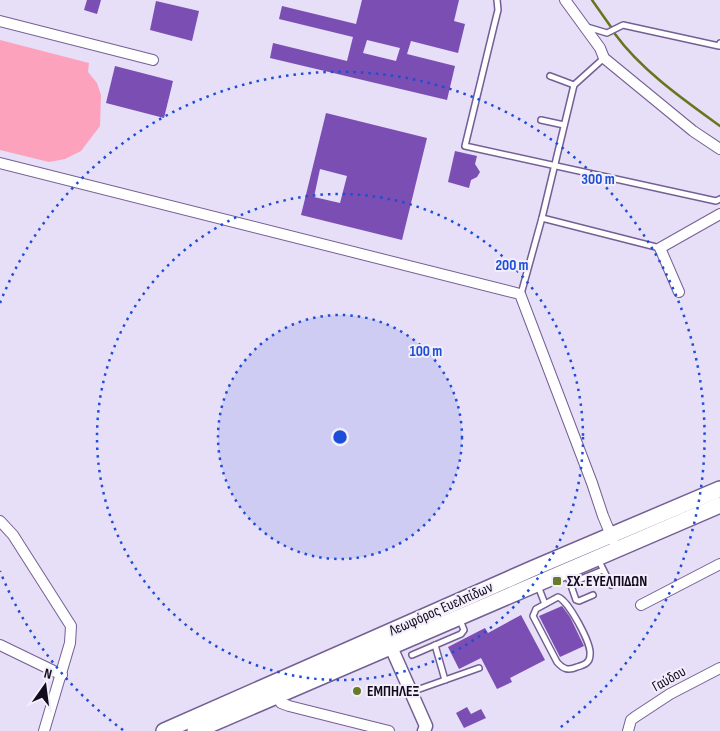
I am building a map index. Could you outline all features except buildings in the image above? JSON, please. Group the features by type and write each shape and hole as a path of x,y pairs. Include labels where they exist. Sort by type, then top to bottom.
{"main road":[{"name":"Λεωφόρος Ευελπίδων","path":"202,729 537,584 568,577 600,564 614,542 720,489"},
{"name":"Λεωφόρος Ευελπίδων","path":"164,731 534,568 720,505"}],"street":[{"path":"565,0 586,27 600,48 604,58 693,131 720,149"},
{"path":"0,21 153,60"},
{"path":"0,163 520,294 592,483 602,516 614,542"},
{"path":"679,292 660,248 720,214"},
{"path":"3,523 13,535 71,626 70,643 62,675 44,731"},
{"path":"641,605 720,564"},
{"path":"0,645 62,675"},
{"path":"391,647 426,729"},
{"name":"Γαύδου","path":"628,731 631,720 635,717 670,694 720,668"},
{"path":"277,696 281,703 288,706 389,731"}],"lane":[{"path":"496,0 498,10 465,146 716,202 720,199"},
{"path":"586,27 607,33 623,26 719,46 720,43"},
{"path":"520,294 542,218 574,86 604,58"},
{"path":"550,76 574,86"},
{"path":"541,120 564,125"},
{"path":"542,218 660,248"},
{"path":"600,564 611,585"},
{"path":"568,577 578,601 593,595"},
{"path":"537,584 545,604"},
{"path":"558,597 563,599 578,622 590,648 589,659 585,665 570,670 562,668 557,662 533,616 536,609 545,604 558,597"},
{"path":"412,655 463,632 459,617"},
{"path":"438,626 443,642"},
{"path":"435,645 446,680"},
{"path":"411,693 479,668"}],"shaded area":[{"path":"0,40 89,63 88,72 97,83 101,95 100,126 81,151 65,159 49,162 0,150"}],"waterway":[{"path":"592,0 611,27"},
{"path":"615,34 650,72 720,126"}],"place":[{"name":"ΣΧ. ΕΥΕΛΠΙΔΩΝ","path":"557,581"},
{"name":"ΕΜΠΗΛΕΞ","path":"357,691"}]}
